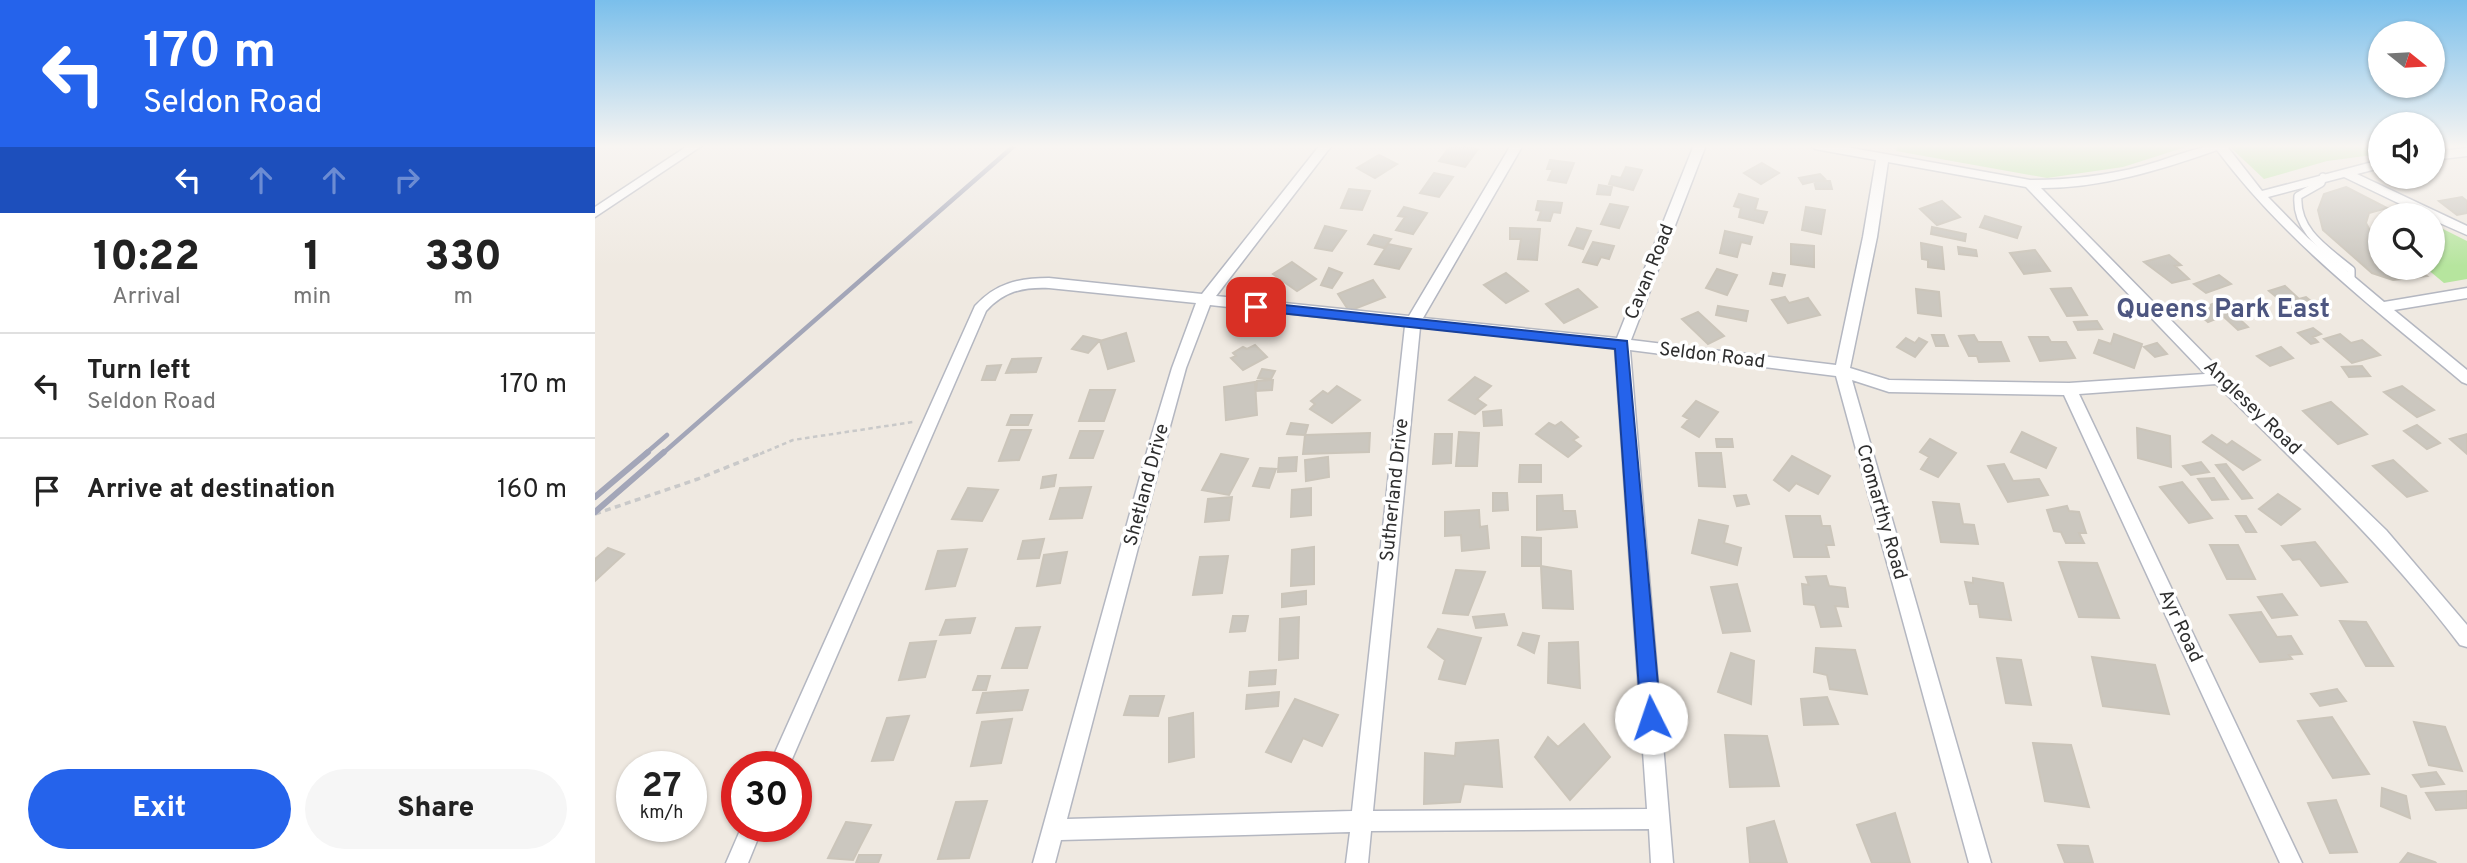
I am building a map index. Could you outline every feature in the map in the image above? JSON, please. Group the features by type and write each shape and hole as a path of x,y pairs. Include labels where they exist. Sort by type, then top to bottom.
{"street":[{"path":"595,213 637,185"},
{"name":"Shetland Drive","path":"1044,863 1179,368 1204,301 1295,185"},
{"name":"Sutherland Drive","path":"1357,863 1413,322 1493,185"},
{"name":"Cavan Road","path":"1662,863 1622,345 1684,185"},
{"name":"Cromarthy Road","path":"1878,185 1842,372 1980,863"},
{"name":"Anglesey Road","path":"2031,185 2220,378 2379,534 2467,639"},
{"path":"2254,185 2307,242 2467,378"},
{"path":"2262,195 2295,185"},
{"path":"2371,185 2467,231"},
{"path":"595,196 613,201"},
{"name":"Seldon Road","path":"786,751 980,309 1002,289 1015,284 1049,283 1622,345 1842,372 1889,386 2069,389 2220,378"},
{"path":"2383,307 2467,293"},
{"name":"Ayr Road","path":"2069,389 2291,863"},
{"path":"1053,831 1360,821 1659,819"},
{"path":"737,863 746,842"}],"lane":[{"path":"2319,185 2298,196 2298,217 2306,229 2351,270 2351,280"}],"path":[{"path":"595,514 698,479 793,440 930,419"}],"green space":[{"path":"2445,230 2467,241 2467,279 2444,283 2440,280 2445,280"}],"building":[{"path":"1425,185 1447,185 1439,197 1420,193"},
{"path":"1599,185 1612,187 1610,195 1597,194"},
{"path":"1614,185 1635,185 1633,190"},
{"path":"1815,185 1831,185 1832,189 1816,189"},
{"path":"2346,187 2377,203 2368,203 2368,269 2323,230 2318,210 2324,194"},
{"path":"1349,189 1370,191 1362,210 1341,208"},
{"path":"1739,194 1758,199 1755,210 1767,212 1763,223 1739,217 1741,208 1734,206"},
{"path":"2462,197 2467,201 2467,213 2457,215 2445,203 2439,201"},
{"path":"1538,201 1562,203 1560,213 1553,212 1550,221 1538,220 1541,211 1536,210"},
{"path":"1942,201 1960,217 1937,225 1920,209"},
{"path":"1610,204 1628,207 1619,228 1601,224"},
{"path":"1404,207 1427,213 1413,234 1396,230 1405,217 1398,216"},
{"path":"1806,207 1825,210 1821,234 1802,230"},
{"path":"1985,216 2021,227 2017,238 1980,227"},
{"path":"1325,226 1346,231 1332,251 1315,248"},
{"path":"1932,227 1966,234 1965,241 1931,234"},
{"path":"1510,228 1540,229 1537,260 1518,259 1521,239 1510,239"},
{"path":"1577,228 1591,231 1583,249 1569,245"},
{"path":"1725,231 1752,237 1750,244 1741,242 1737,257 1720,253"},
{"path":"1374,235 1391,239 1384,248 1368,244"},
{"path":"1593,242 1614,246 1609,259 1601,257 1597,265 1583,262"},
{"path":"1921,243 1942,247 1944,269 1928,267 1928,260 1922,259"},
{"path":"1388,244 1411,249 1399,269 1375,264"},
{"path":"1791,244 1814,246 1814,267 1791,264"},
{"path":"1958,247 1976,250 1977,256 1959,254"},
{"path":"2035,250 2050,271 2024,274 2010,253"},
{"path":"2169,255 2181,265 2175,266 2189,279 2172,283 2144,262"},
{"path":"1292,262 1316,279 1297,291 1273,274"},
{"path":"1329,268 1342,273 1332,288 1321,285"},
{"path":"1717,269 1737,275 1727,295 1706,288"},
{"path":"1506,273 1528,291 1506,303 1484,285"},
{"path":"1773,273 1785,275 1782,286 1770,284"},
{"path":"2219,275 2231,284 2206,293 2194,284"},
{"path":"1373,280 1385,297 1349,311 1338,294"},
{"path":"2285,286 2299,299 2306,297 2317,306 2295,312 2269,291"},
{"path":"2071,288 2087,315 2067,316 2051,289"},
{"path":"1578,289 1597,307 1564,323 1546,304"},
{"path":"1916,289 1939,292 1941,316 1918,313"},
{"path":"1785,297 1789,303 1808,298 1820,315 1788,323 1772,300"},
{"path":"2225,299 2239,310 2232,312 2248,327 2238,330 2223,316 2208,322 2195,311"},
{"path":"1718,306 1748,311 1746,321 1716,315"},
{"path":"1698,312 1724,336 1708,344 1682,319"},
{"path":"2097,321 2102,329 2078,330 2074,322"},
{"path":"2313,328 2321,334 2313,337 2318,342 2311,344 2298,333"},
{"path":"1126,333 1134,361 1108,369 1100,341"},
{"path":"2114,334 2142,344 2134,368 2094,353 2099,340 2111,344"},
{"path":"2340,334 2351,343 2362,340 2380,355 2352,363 2324,339"},
{"path":"1932,335 1944,335 1948,346 1936,346"},
{"path":"1974,335 1978,342 2001,342 2009,361 1979,362 1977,356 1969,356 1959,336"},
{"path":"1083,336 1100,340 1088,353 1072,349"},
{"path":"2029,337 2048,337 2051,342 2066,342 2075,358 2040,361"},
{"path":"1906,338 1915,343 1919,338 1927,342 1915,357 1897,347"},
{"path":"2157,343 2167,354 2155,357 2144,347"},
{"path":"1255,345 1267,357 1243,370 1231,358 1236,356 1233,353 1243,347 1247,349"},
{"path":"2281,347 2293,358 2270,366 2257,356"},
{"path":"1041,358 1036,372 1006,373 1012,359"},
{"path":"1001,365 995,380 982,380 987,366"},
{"path":"2362,366 2370,376 2349,377 2342,367"},
{"path":"1262,369 1275,371 1271,379 1258,378"},
{"path":"1475,377 1491,386 1477,399 1486,405 1475,414 1449,400"},
{"path":"1273,380 1272,390 1256,391 1257,381"},
{"path":"1255,382 1257,415 1226,420 1224,387"},
{"path":"1337,386 1360,400 1332,423 1310,409 1315,404 1311,401 1323,391 1328,394"},
{"path":"2402,386 2434,410 2417,417 2384,392"},
{"path":"1090,390 1115,390 1104,421 1079,421"},
{"path":"1696,401 1718,412 1699,437 1682,427 1689,419 1683,416"},
{"path":"2331,402 2367,434 2338,444 2303,411"},
{"path":"1501,410 1502,425 1484,426 1483,412"},
{"path":"1011,415 1032,415 1028,425 1007,425"},
{"path":"1561,422 1578,437 1573,440 1581,446 1568,457 1536,434 1549,423 1555,426"},
{"path":"1291,423 1308,425 1305,435 1287,434"},
{"path":"2417,425 2440,443 2427,449 2404,431"},
{"path":"2137,428 2170,436 2171,467 2138,458"},
{"path":"1011,430 1031,430 1019,460 999,461"},
{"path":"1080,431 1103,431 1093,458 1070,458"},
{"path":"1459,432 1479,433 1477,466 1456,466"},
{"path":"2022,432 2056,448 2046,468 2011,452"},
{"path":"1370,433 1369,452 1303,454 1305,435"},
{"path":"1435,434 1452,434 1451,463 1433,464"},
{"path":"2467,434 2467,454 2450,439"},
{"path":"2212,435 2227,445 2232,441 2260,460 2243,470 2203,442"},
{"path":"1716,439 1732,439 1733,447 1717,447"},
{"path":"1930,439 1956,453 1938,477 1921,469 1929,457 1920,452"},
{"path":"1696,453 1721,453 1725,487 1699,486"},
{"path":"1221,454 1248,459 1229,495 1202,490"},
{"path":"1792,456 1830,476 1818,494 1796,483 1789,491 1774,480"},
{"path":"1297,457 1296,471 1278,472 1279,458"},
{"path":"1328,457 1329,477 1306,481 1305,460"},
{"path":"2393,460 2427,491 2407,497 2373,466"},
{"path":"2201,462 2209,472 2191,475 2183,466"},
{"path":"2004,464 2013,481 2039,479 2048,495 2008,502 1988,466"},
{"path":"2226,464 2252,498 2242,499 2216,465"},
{"path":"1520,465 1541,465 1541,482 1519,482"},
{"path":"1260,468 1276,469 1269,488 1253,486"},
{"path":"1056,475 1054,486 1041,488 1043,477"},
{"path":"2214,478 2228,499 2212,500 2198,479"},
{"path":"2182,482 2212,518 2189,523 2160,487"},
{"path":"1091,487 1082,518 1050,519 1060,488"},
{"path":"968,488 998,490 982,521 952,519"},
{"path":"1311,488 1311,515 1291,517 1292,490"},
{"path":"1493,493 1507,493 1508,510 1493,511"},
{"path":"2278,494 2300,509 2281,525 2259,509"},
{"path":"1562,495 1563,511 1575,511 1577,527 1537,530 1537,496"},
{"path":"1746,495 1749,504 1737,506 1734,496"},
{"path":"1232,497 1229,520 1205,522 1208,499"},
{"path":"1933,502 1959,504 1963,524 1974,525 1978,544 1941,542"},
{"path":"2067,506 2069,511 2079,512 2086,533 2079,533 2084,543 2066,543 2061,532 2054,531 2047,510"},
{"path":"1479,510 1480,527 1487,526 1489,548 1462,551 1461,535 1445,536 1445,512"},
{"path":"1786,516 1820,516 1822,526 1830,526 1834,545 1826,545 1829,557 1794,557"},
{"path":"2236,516 2246,516 2256,532 2246,532"},
{"path":"1699,520 1728,526 1724,543 1741,548 1737,565 1692,553"},
{"path":"1522,537 1541,538 1541,566 1522,566"},
{"path":"1044,539 1039,558 1018,559 1023,541"},
{"path":"2315,542 2347,582 2321,586 2300,559 2293,560 2282,546"},
{"path":"2210,545 2238,545 2255,579 2227,579"},
{"path":"1314,547 1314,584 1291,586 1292,550"},
{"path":"608,548 624,554 595,581 595,559"},
{"path":"967,549 955,586 926,589 938,551"},
{"path":"1067,552 1060,583 1037,586 1044,555"},
{"path":"1228,556 1222,593 1193,595 1200,557"},
{"path":"2059,562 2097,563 2119,618 2079,617"},
{"path":"1541,566 1571,571 1573,609 1543,608"},
{"path":"1456,570 1485,572 1468,615 1443,613"},
{"path":"1826,576 1829,586 1845,588 1848,607 1835,606 1841,626 1821,627 1815,605 1804,604 1802,584 1809,585 1806,577"},
{"path":"1973,578 2003,583 2011,620 1980,617 1978,604 1970,604 1965,582 1973,583"},
{"path":"1737,584 1750,631 1723,633 1711,587"},
{"path":"1306,591 1306,604 1282,607 1282,594"},
{"path":"2282,594 2297,615 2272,618 2258,597"},
{"path":"2261,612 2277,637 2291,636 2302,654 2289,655 2292,659 2260,662 2230,615"},
{"path":"1504,614 1507,625 1476,628 1473,617"},
{"path":"1233,616 1248,616 1245,631 1230,632"},
{"path":"1299,617 1298,658 1279,660 1280,619"},
{"path":"975,618 970,633 940,635 946,620"},
{"path":"2340,621 2366,622 2393,666 2366,666"},
{"path":"1040,627 1027,668 1002,668 1016,628"},
{"path":"1438,629 1481,638 1465,684 1439,679 1445,660 1428,647"},
{"path":"1523,633 1539,636 1534,653 1518,645"},
{"path":"936,641 925,677 899,680 910,643"},
{"path":"1578,642 1580,688 1548,683 1549,643"},
{"path":"1816,648 1855,650 1867,694 1830,689 1827,675 1814,672"},
{"path":"1731,653 1754,661 1751,704 1718,692"},
{"path":"2092,657 2155,665 2169,714 2103,706"},
{"path":"1997,658 2021,660 2031,705 2006,703"},
{"path":"1276,670 1275,684 1249,686 1250,672"},
{"path":"978,676 990,676 986,690 973,690"},
{"path":"2337,689 2346,701 2320,706 2311,694"},
{"path":"1028,690 1022,710 977,713 983,693"},
{"path":"1279,692 1278,706 1246,709 1247,695"},
{"path":"1130,696 1164,696 1158,716 1124,715"},
{"path":"1827,697 1838,724 1804,725 1801,699"},
{"path":"1295,699 1338,715 1322,746 1303,738 1291,762 1266,752"},
{"path":"1193,713 1194,757 1169,762 1169,718"},
{"path":"909,716 893,760 872,761 887,718"},
{"path":"2332,717 2369,774 2333,778 2298,721"},
{"path":"1012,719 1001,763 971,766 982,722"},
{"path":"2414,722 2445,727 2462,771 2429,765"},
{"path":"1584,724 1610,757 1570,800 1535,757 1548,737 1558,747"},
{"path":"1725,735 1767,736 1779,786 1730,787"},
{"path":"1498,740 1502,787 1464,784 1460,802 1424,804 1425,753 1455,756 1456,743"},
{"path":"2033,743 2071,745 2089,807 2045,801"},
{"path":"2436,772 2444,784 2421,787 2413,775"},
{"path":"2382,788 2406,796 2410,818 2381,806"},
{"path":"2467,791 2467,808 2436,810 2426,793"},
{"path":"2336,800 2357,852 2330,853 2308,803"},
{"path":"987,801 969,858 938,859 956,802"},
{"path":"1895,813 1910,863 1872,863 1857,825"},
{"path":"1774,821 1787,863 1750,863 1747,828"},
{"path":"846,822 871,825 853,860 828,858"},
{"path":"2058,845 2088,846 2093,863 2065,863"},
{"path":"2408,853 2435,862 2436,863 2400,863"},
{"path":"859,855 881,855 878,863 856,863"}],"railway":[{"path":"662,454 969,185"},
{"path":"645,454 667,435"},
{"path":"595,497 648,452"},
{"path":"595,512 664,452"}],"district":[{"name":"Queens Park East","path":"2223,310"}],"route":[{"path":"1256,307 1622,345 1651,718"}]}
